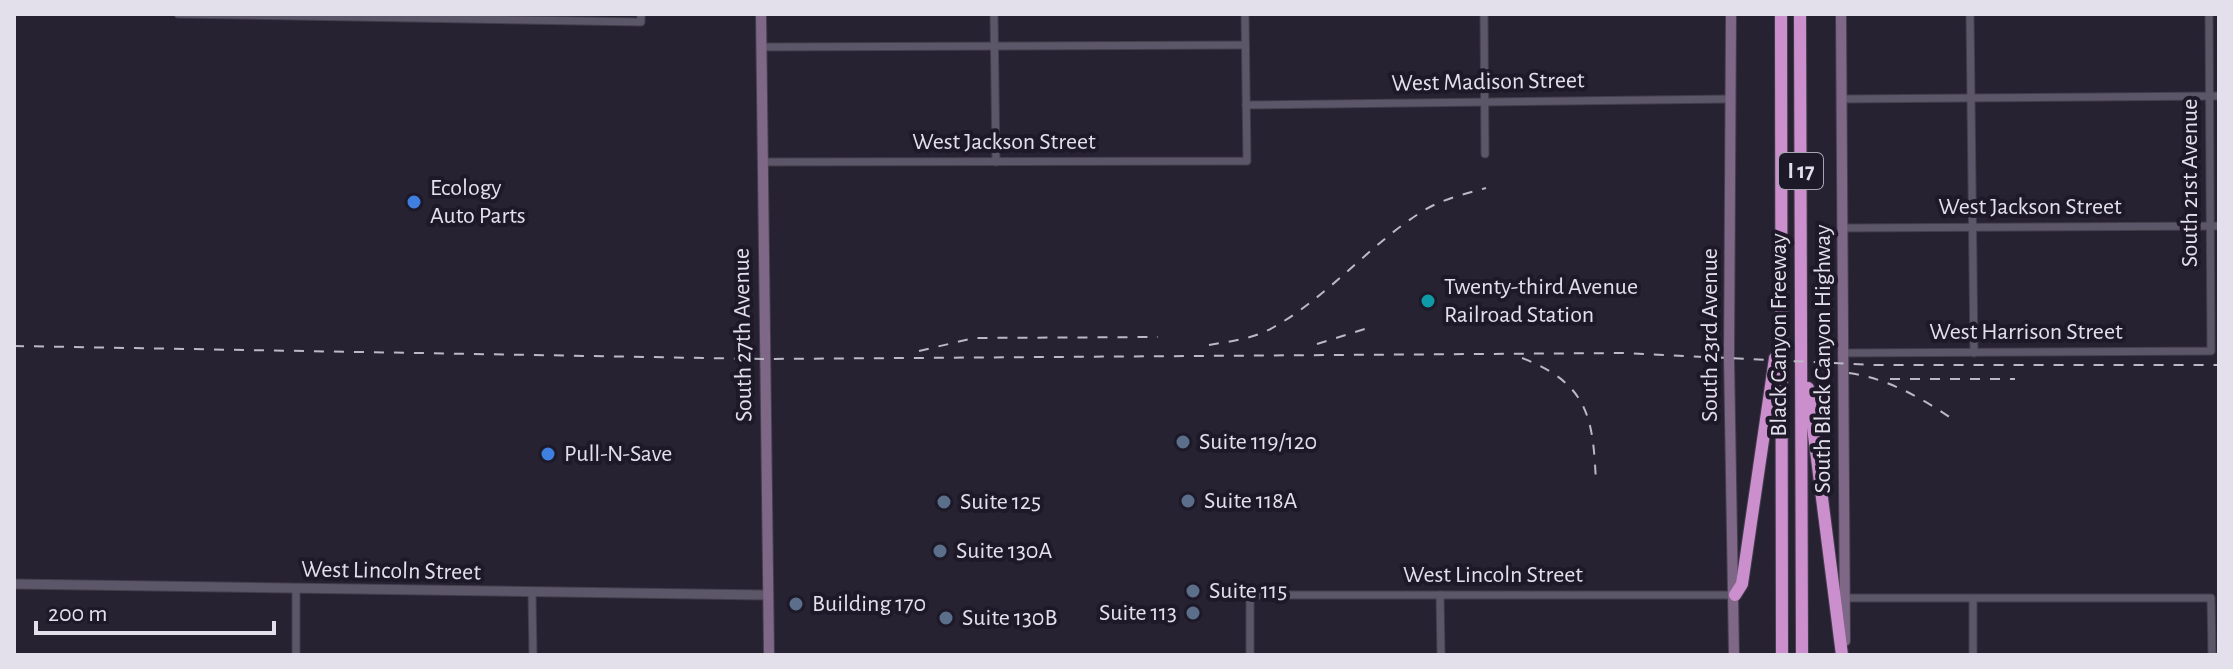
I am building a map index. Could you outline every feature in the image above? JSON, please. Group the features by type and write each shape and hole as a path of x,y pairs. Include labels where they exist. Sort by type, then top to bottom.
{"highway":[{"name":"Black Canyon Freeway","path":"1781,14 1782,655"},
{"name":"Black Canyon Freeway","path":"1800,14 1802,655"},
{"path":"1735,595 1742,584 1782,311"},
{"path":"1801,327 1843,655"}],"main road":[{"name":"South 27th Avenue","path":"761,14 769,655"},
{"name":"South 23rd Avenue","path":"1731,14 1729,358 1734,655"},
{"name":"South Black Canyon Highway","path":"1841,14 1843,655"}],"street":[{"path":"178,14 641,18"},
{"path":"994,14 996,162"},
{"path":"1245,14 1246,105"},
{"path":"1484,14 1485,154"},
{"path":"1970,14 1974,353"},
{"name":"South 21st Avenue","path":"2209,14 2215,226 2211,351"},
{"path":"761,47 1245,45"},
{"path":"1842,99 2219,96"},
{"name":"West Madison Street","path":"1246,105 1730,99"},
{"name":"West Jackson Street","path":"762,162 1247,161 1246,105"},
{"name":"West Jackson Street","path":"1842,228 2215,226"},
{"name":"West Harrison Street","path":"1842,353 2211,351"},
{"name":"West Lincoln Street","path":"14,584 767,595"},
{"path":"296,589 296,655"},
{"path":"532,593 533,655"},
{"name":"West Lincoln Street","path":"1250,655 1250,595 1735,595"},
{"path":"1440,595 1441,655"},
{"path":"1845,598 2211,598 2212,655"},
{"path":"1973,599 1973,655"}],"railway":[{"path":"1209,345 1250,337 1274,327 1313,300 1423,211 1446,200 1486,188"},
{"path":"1317,344 1368,328"},
{"path":"919,351 974,338 1158,337"},
{"path":"14,346 763,359 1622,353 1875,365 2219,365"},
{"path":"1522,358 1561,379 1583,406 1593,440 1596,483"},
{"path":"1849,373 1906,391 1957,422"},
{"path":"1890,379 2015,379"}],"place":[{"name":"Ecology Auto Parts","path":"414,202"},
{"name":"Twenty-third Avenue Railroad Station","path":"1428,301"},
{"name":"Suite 119/120","path":"1183,442"},
{"name":"Pull-N-Save","path":"548,454"},
{"name":"Suite 118A","path":"1188,501"},
{"name":"Suite 125","path":"944,502"},
{"name":"Suite 130A","path":"940,551"},
{"name":"Suite 115","path":"1193,591"},
{"name":"Building 170","path":"796,604"},
{"name":"Suite 113","path":"1193,613"},
{"name":"Suite 130B","path":"946,618"}]}
